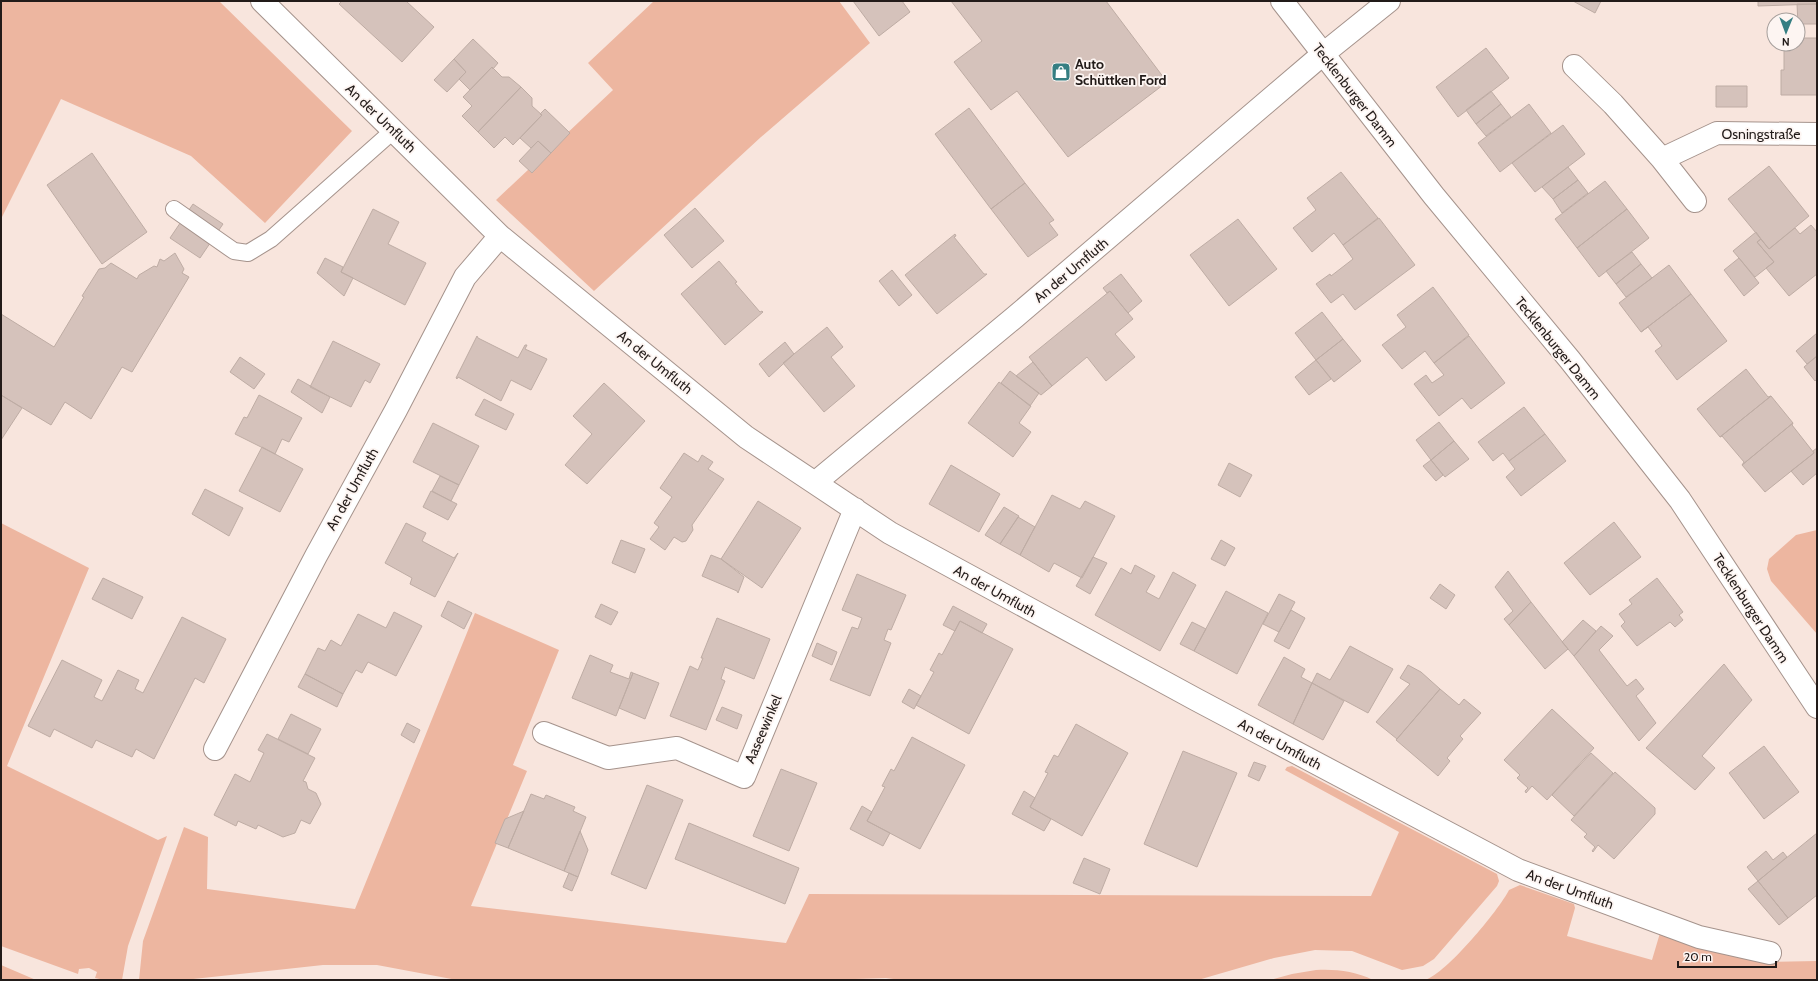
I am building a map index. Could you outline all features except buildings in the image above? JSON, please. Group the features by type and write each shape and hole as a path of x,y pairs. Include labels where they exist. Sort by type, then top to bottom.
{"street":[{"name":"An der Umfluth","path":"262,1 500,236 746,437 816,482 890,533 1035,613 1518,870 1699,937 1770,953"},
{"name":"Tecklenburger Damm","path":"1282,1 1434,196 1570,360 1680,500 1817,707"},
{"path":"1323,54 1389,1"},
{"name":"An der Umfluth","path":"816,482 1015,317 1323,54"},
{"path":"1574,66 1613,104 1662,159 1695,201"},
{"name":"Osningstraße","path":"1662,159 1717,133 1817,134"},
{"name":"An der Umfluth","path":"215,750 316,556 396,410 465,277 500,236"},
{"name":"Aaseewinkel","path":"544,733 608,758 677,748 744,777 855,509"}],"lane":[{"path":"174,209 234,251 248,253 271,239 394,130"}],"shaded area":[{"path":"1,1 219,1 352,131 265,223 191,156 61,99 1,219"},
{"path":"654,1 839,1 870,43 761,137 594,291 496,200 613,90 588,63"},
{"path":"1,523 89,568 7,766 158,840 167,836 128,946 122,980 104,980 95,978 97,972 89,968 79,969 78,974 1,946"},
{"path":"1817,530 1817,634 1771,581 1767,569 1769,559 1796,535"},
{"path":"475,613 559,650 513,765 527,771 471,906 786,943 809,894 1371,896 1399,832 1285,770 1287,767 1292,766 1497,874 1499,881 1497,886 1434,959 1423,966 1402,970 1352,951 1315,950 1274,958 1198,980 901,980 886,978 825,980 457,980 377,965 323,965 184,980 139,980 143,941 184,827 208,837 207,889 355,909"},
{"path":"1520,885 1574,904 1575,908 1567,936 1652,960 1660,933 1772,962 1817,961 1817,980 1425,980 1446,966 1458,954 1484,926 1509,890"},
{"path":"1,965 36,980 1,980"},
{"path":"1316,970 1345,971 1359,974 1373,980 1270,980"}],"place":[{"name":"Auto Schüttken Ford","path":"1061,72"}]}
